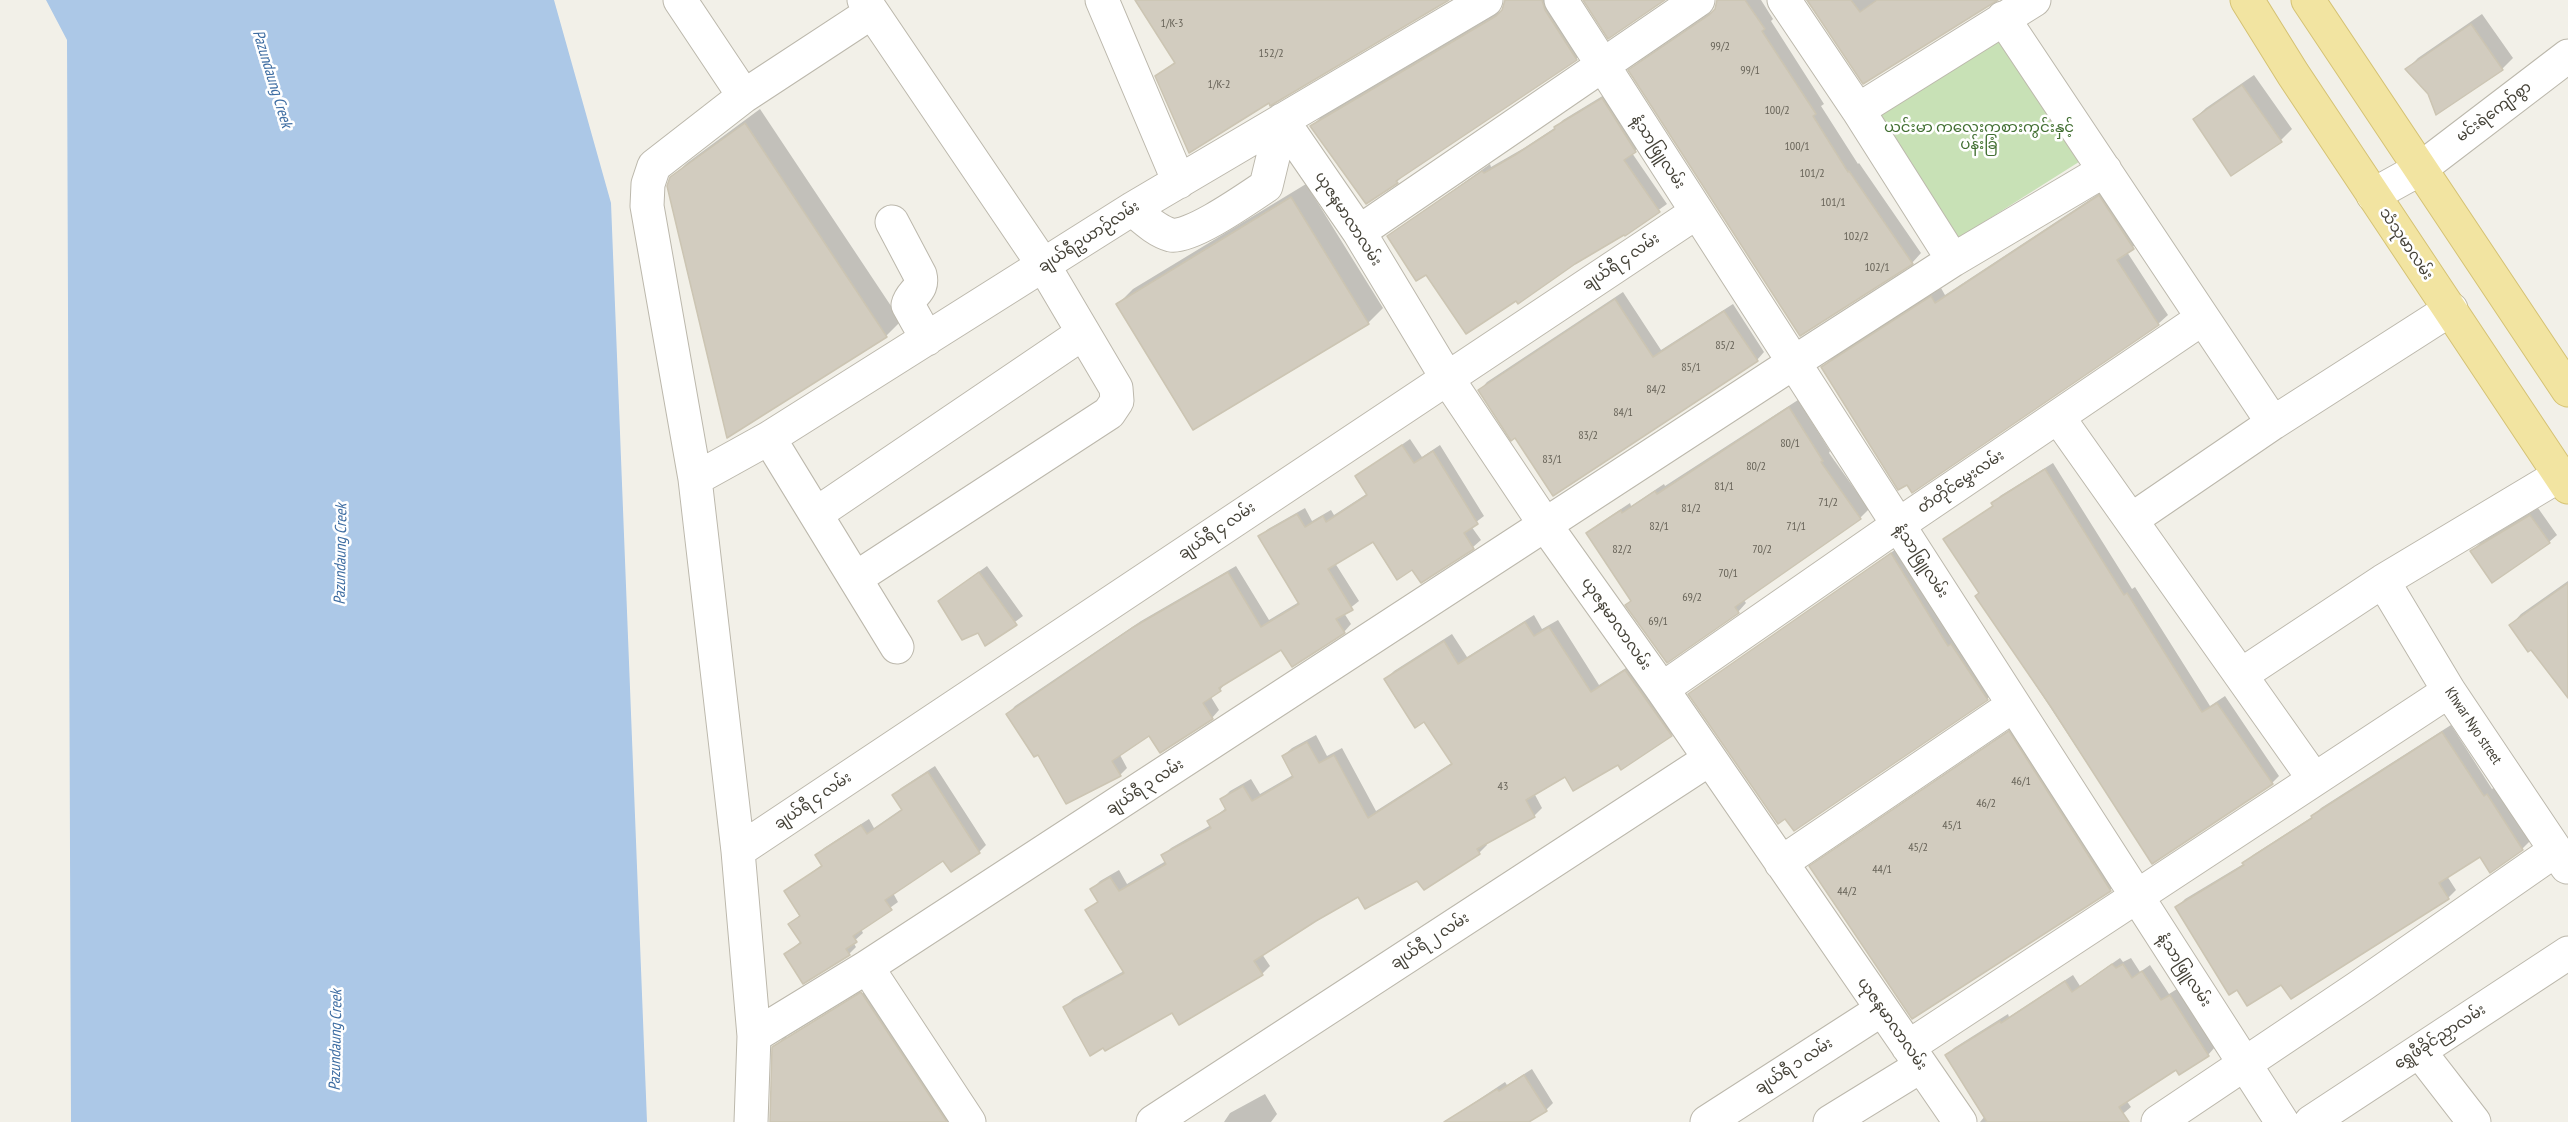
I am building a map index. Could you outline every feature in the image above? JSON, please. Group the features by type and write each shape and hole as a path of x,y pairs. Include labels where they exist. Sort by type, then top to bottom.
{"main road":[{"name":"သံသုမာလမ်း","path":"2247,0 2373,195 2564,481"},
{"path":"2308,0 2568,390"}],"street":[{"path":"680,0 744,96"},
{"path":"1102,0 1179,182"},
{"name":"ချယ်ရီဥယာဉ်လမ်း","path":"695,479 769,438 1132,209 1486,0"},
{"name":"နံ့သာဖြူလမ်း","path":"1561,0 2282,1122"},
{"path":"1359,232 1698,0"},
{"path":"1784,0 1858,110 1953,260"},
{"path":"1858,110 2034,0"},
{"path":"751,1122 754,1036 738,851 695,479 647,206 648,184 654,166 744,96 868,6 1044,266 1116,388 1117,401 1109,413 856,578"},
{"path":"2003,18 2273,423"},
{"name":"မင်းရဲကျော်စွာ","path":"2373,195 2420,169 2568,56"},
{"path":"1132,209 1169,234 1181,235 1228,210 1266,186 1282,120"},
{"name":"ယုဇနမာလာလမ်း","path":"1282,120 1359,232 1539,530 1662,689 1708,760 1960,1122"},
{"path":"1539,530 1953,260 2105,170"},
{"name":"ချယ်ရီ ၄ လမ်း","path":"738,851 1697,212"},
{"path":"892,222 920,275 922,282 918,292 909,299 908,305 927,339"},
{"path":"2131,520 2273,423 2451,309"},
{"name":"တံတိုင်မွှေးလမ်း","path":"1662,689 2203,318"},
{"path":"816,514 1083,333"},
{"path":"2058,417 2314,779"},
{"path":"769,438 897,647"},
{"path":"2241,675 2383,581 2564,481"},
{"name":"ချယ်ရီ ၃ လမ်း","path":"754,1036 867,967 1539,530"},
{"name":"Khwar Nyo street","path":"2383,581 2449,691 2562,859"},
{"path":"1830,1122 1914,1057 2137,896 2449,691"},
{"path":"1781,863 2014,705"},
{"name":"ချယ်ရီ ၂ လမ်း","path":"1153,1122 1708,760"},
{"path":"2158,1122 2562,859"},
{"name":"ရွှေဖီခိုင်ညှာလမ်း","path":"2311,1122 2568,953"},
{"path":"867,967 969,1122"},
{"name":"ချယ်ရီ ၁ လမ်း","path":"1707,1122 1881,1010"},
{"path":"2419,1051 2474,1122"}],"green space":[{"name":"ယင်းမာ ကလေးကစားကွင်းနှင့် ပန်းခြံ","path":"2002,35 2082,160 1957,239 1877,114"}],"water":[{"name":"Pazundaung Creek","path":"46,0 554,0 611,203 647,1122 71,1122 67,40"}],"building":[{"path":"1135,0 1449,0 1270,106 1269,103 1189,153 1155,76 1175,63"},
{"path":"1505,0 1542,0 1545,10 1577,60 1396,181 1398,183 1366,204 1310,126 1496,16 1502,10"},
{"path":"1583,0 1665,0 1608,39"},
{"path":"1717,0 1745,0 1765,29 1762,31 1816,114 1813,116 1848,172 1913,264 1800,336 1628,70 1709,15 1715,9"},
{"path":"1807,0 1851,0 1860,12 1877,0 1998,0 1863,84"},
{"path":"2471,24 2503,70 2436,115 2428,94 2405,69"},
{"path":"2242,85 2282,142 2231,176 2193,119"},
{"path":"1602,98 1636,152 1624,160 1660,212 1625,236 1575,264 1518,304 1516,301 1466,334 1426,275 1416,281 1387,236 1482,171 1484,173 1515,155 1555,129 1554,127"},
{"path":"745,123 887,337 727,438 667,186 670,177"},
{"path":"2099,195 2134,249 2117,260 2159,325 1912,493 1907,485 1898,490 1821,367 1931,296 1935,303"},
{"path":"1291,197 1369,324 1193,430 1116,304"},
{"path":"1615,299 1653,357 1724,311 1758,361 1553,496 1515,438 1511,441 1478,390"},
{"path":"1789,407 1823,461 1821,462 1861,519 1735,607 1739,613 1667,663 1625,605 1631,601 1586,533 1655,491 1657,494"},
{"path":"1402,445 1414,463 1433,451 1478,524 1464,533 1474,549 1421,583 1412,570 1397,580 1373,542 1328,569 1353,610 1336,619 1345,633 1292,667 1281,650 1219,688 1221,691 1203,703 1213,719 1160,753 1149,736 1112,761 1121,776 1066,804 1038,755 1034,757 1006,714 1132,628 1228,572 1261,627 1299,604 1258,536 1297,514 1305,527 1323,516 1326,522 1367,495 1355,476"},
{"path":"2045,469 2124,595 2127,593 2202,712 2217,703 2273,784 2152,864 2051,707 1975,596 1979,593 1943,539 1993,506 1991,503"},
{"path":"2530,515 2550,543 2492,583 2470,551"},
{"path":"1891,553 1948,646 1951,644 1988,700 1794,831 1785,819 1778,824 1688,694"},
{"path":"979,572 1017,625 985,646 978,633 962,640 938,601"},
{"path":"2568,583 2568,698 2531,650 2528,652 2509,625"},
{"path":"1525,622 1534,636 1549,627 1591,692 1625,670 1672,736 1621,770 1618,765 1573,791 1565,777 1526,800 1535,817 1477,849 1480,854 1424,890 1417,881 1365,909 1358,897 1316,921 1254,961 1263,975 1179,1025 1172,1013 1105,1051 1103,1048 1090,1056 1063,1007 1124,973 1085,910 1098,902 1090,889 1110,877 1119,891 1166,864 1161,855 1211,828 1207,821 1226,810 1220,799 1243,786 1252,801 1293,777 1282,756 1307,742 1319,763 1334,755 1368,818 1452,764 1424,722 1415,728 1384,679 1444,641 1458,664"},
{"path":"2009,731 2111,891 1912,1019 1809,866"},
{"path":"2442,732 2484,796 2487,794 2523,850 2490,873 2480,857 2439,883 2449,899 2291,999 2281,985 2247,1006 2237,990 2229,995 2175,907 2244,865 2242,863 2312,818 2311,816"},
{"path":"928,772 980,853 951,872 943,861 885,900 892,910 853,936 857,942 846,949 850,955 803,984 784,954 801,943 788,924 800,916 784,891 822,866 815,855 861,825 867,834 902,810 892,795"},
{"path":"2112,964 2116,968 2123,964 2132,978 2142,971 2161,1000 2170,995 2209,1056 2179,1075 2176,1070 2119,1107 2129,1122 1987,1122 1945,1055 2000,1021 2001,1023 2065,981 2072,992"},
{"path":"861,992 947,1122 770,1122 772,1047"},
{"path":"1524,1075 1547,1111 1529,1122 1444,1122 1497,1089 1499,1091"}]}
